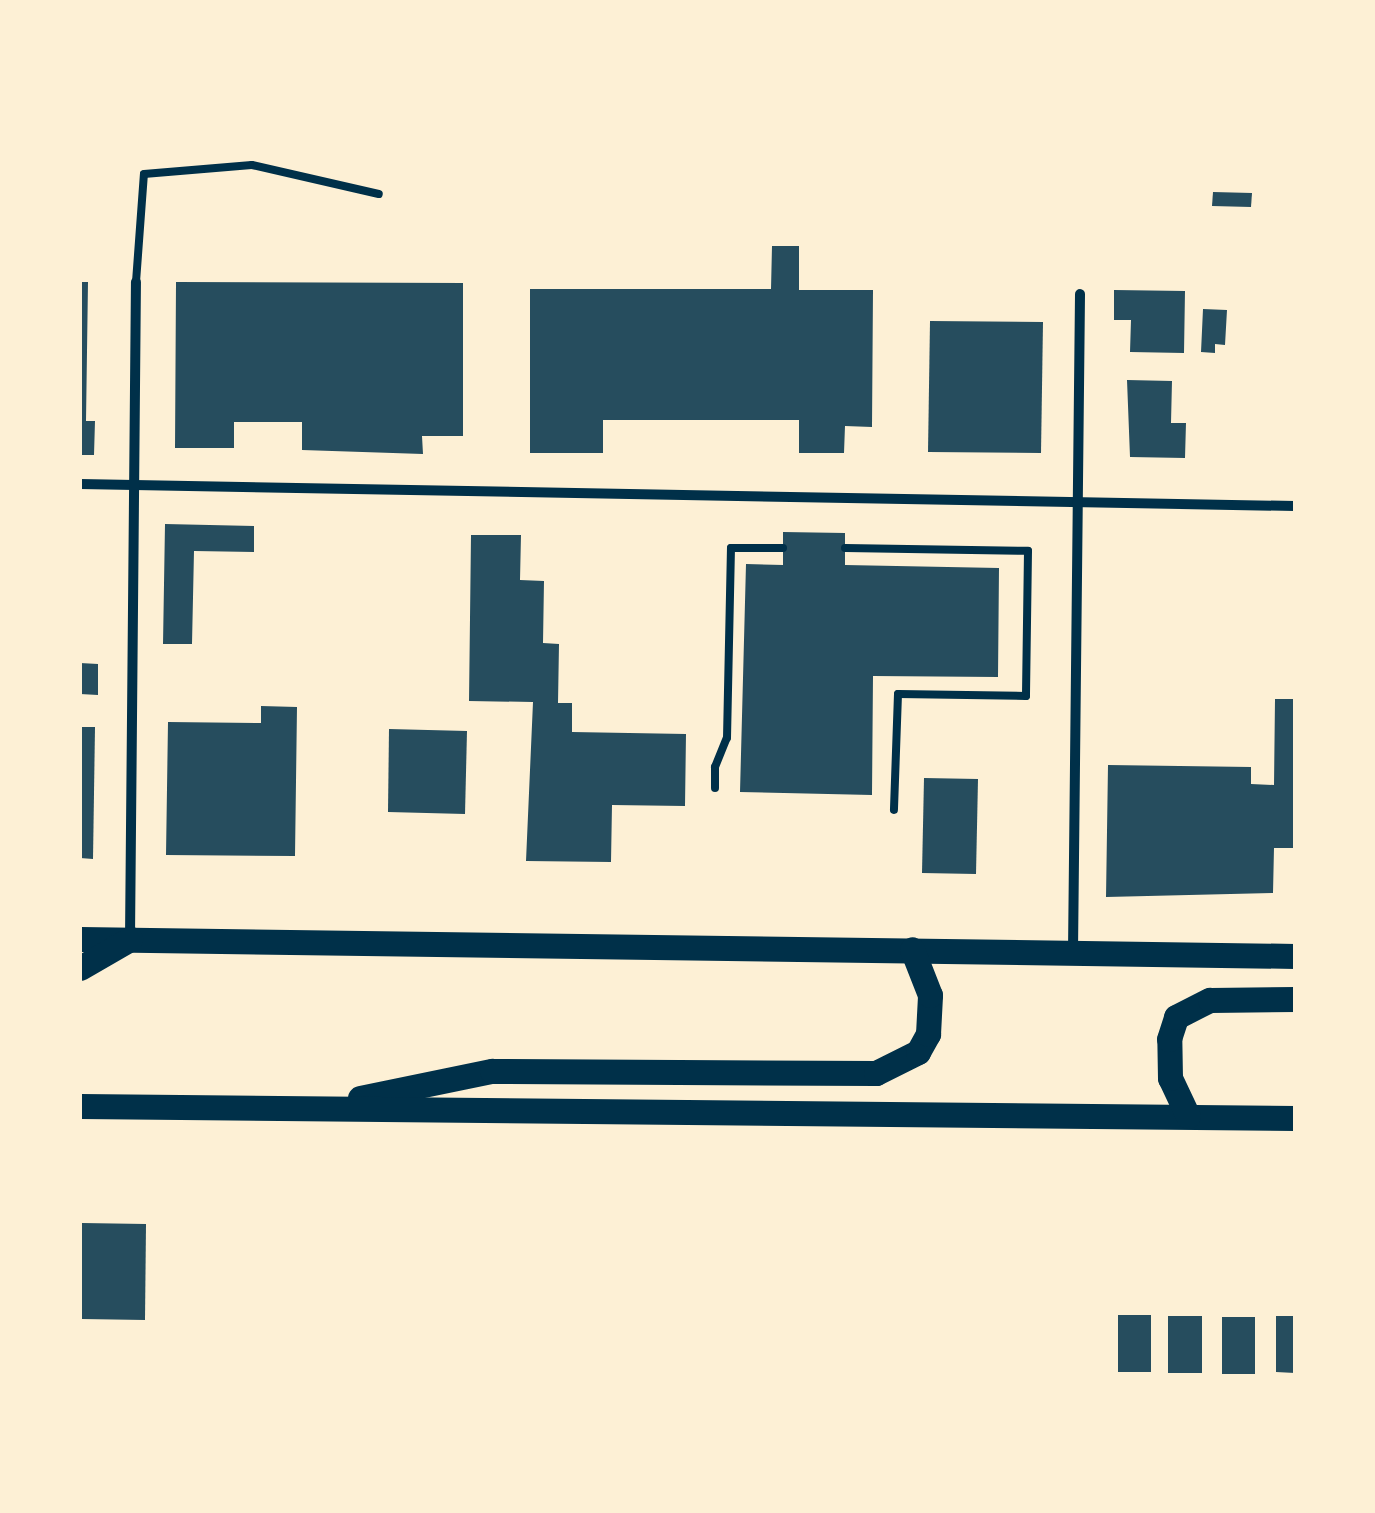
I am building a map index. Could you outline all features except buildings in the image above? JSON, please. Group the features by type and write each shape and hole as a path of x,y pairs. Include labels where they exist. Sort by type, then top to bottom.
{"main road":[{"path":"80,939 1295,956"},
{"path":"80,968 130,939"},
{"path":"311,1108 492,1071 876,1072 918,1052 928,1034 930,995 912,950"},
{"path":"1188,1116 1170,1078 1169,1039 1176,1018 1210,1000 1295,999"},
{"path":"80,1106 1295,1118"}],"street":[{"path":"130,939 136,282"},
{"path":"1072,952 1080,294"},
{"path":"80,484 1295,506"}],"lane":[{"path":"136,282 144,174 252,164 379,194"},
{"path":"715,788 715,767 727,738 731,548 783,548"},
{"path":"845,548 1028,551 1026,696 898,694 894,810"}]}
